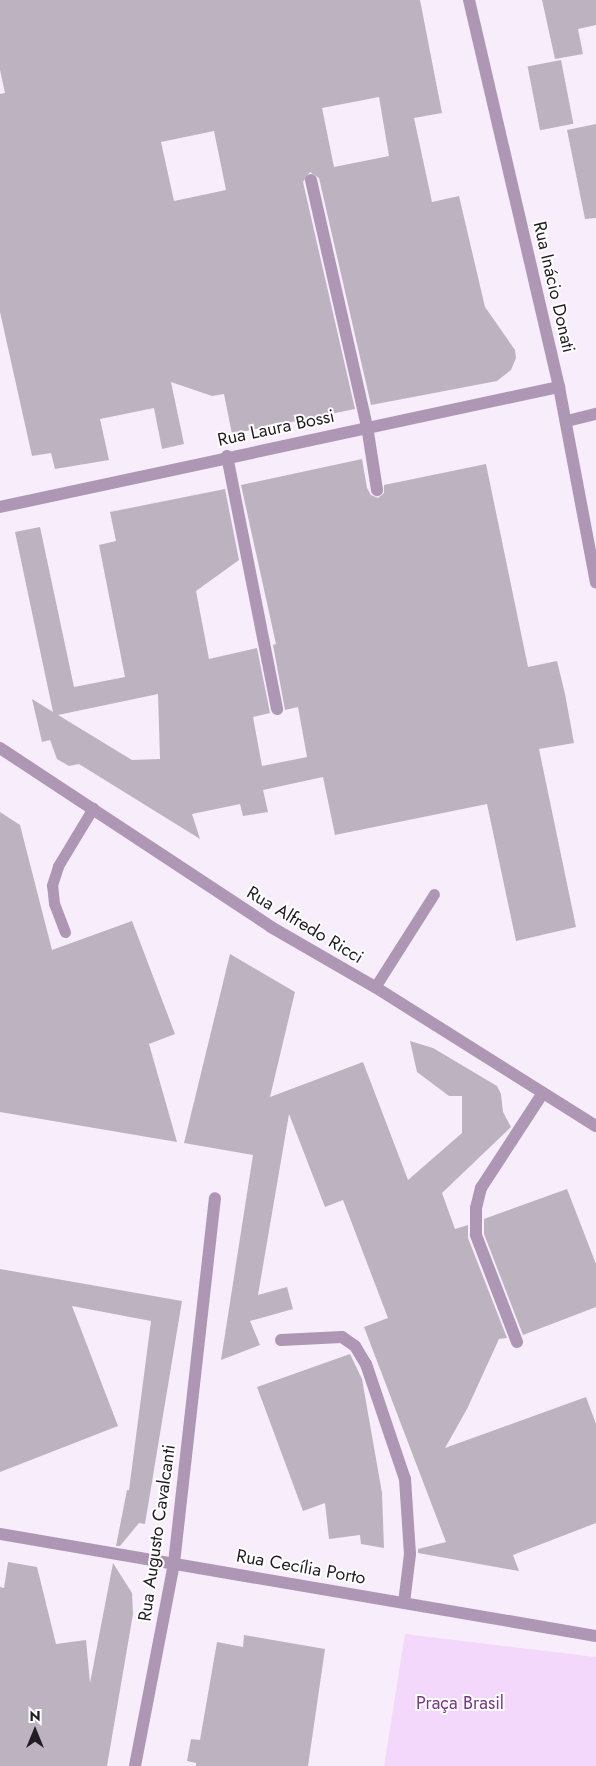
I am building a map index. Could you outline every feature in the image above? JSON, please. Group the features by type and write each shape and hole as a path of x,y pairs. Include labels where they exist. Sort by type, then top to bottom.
{"street":[{"name":"Rua Inácio Donati","path":"469,0 559,386 596,583"},
{"path":"311,180 367,426 377,490"},
{"name":"Rua Laura Bossi","path":"0,507 227,456 559,386"},
{"path":"566,421 596,414"},
{"path":"227,456 277,709"},
{"name":"Rua Alfredo Ricci","path":"0,746 271,926 375,987 596,1126"},
{"path":"517,1342 476,1235 476,1208 481,1188 543,1093"},
{"name":"Rua Augusto Cavalcanti","path":"135,1766 174,1564 215,1198"},
{"path":"281,1340 342,1337 355,1346 366,1364 405,1479 410,1554 404,1603"},
{"name":"Rua Cecília Porto","path":"0,1534 596,1636"}],"lane":[{"path":"65,932 54,904 52,885 58,866 93,808"},
{"path":"375,987 434,894"}],"green space":[{"name":"Praça Brasil","path":"405,1634 596,1657 596,1766 384,1766"}],"building":[{"path":"0,0 420,0 442,113 414,118 432,202 459,196 485,307 515,350 516,358 511,370 497,381 371,405 319,178 310,172 303,182 355,409 232,434 224,394 212,396 171,382 184,444 162,449 154,408 100,419 109,460 55,469 51,453 32,456 0,312 0,94 5,93 0,70","holes":["379,97 389,156 334,167 322,108","214,131 226,190 174,201 161,142"]},
{"path":"542,0 596,0 596,25 578,29 583,54 555,59"},
{"path":"561,60 573,124 540,130 528,66"},
{"path":"596,124 596,218 585,219 567,130"},
{"path":"362,459 367,488 371,495 378,498 384,493 384,485 486,464 528,667 557,661 565,694 574,743 539,749 576,927 516,941 487,804 335,835 323,777 263,790 268,812 243,816 240,804 192,814 200,839 79,764 69,766 57,759 50,740 42,742 32,699 53,712 15,532 40,527 74,687 125,677 99,545 116,541 110,512 225,489 239,560 196,591 209,659 257,648 270,713 253,717 262,766 307,757 298,707 285,710 273,645 276,644 241,485","holes":["158,694 160,759 132,760 58,715"]},
{"path":"0,812 20,825 52,950 132,921 175,1034 149,1044 177,1142 0,1112"},
{"path":"230,954 295,992 270,1097 363,1062 408,1180 462,1133 462,1096 449,1096 417,1072 410,1041 433,1048 497,1086 501,1094 503,1112 511,1127 442,1193 455,1229 468,1225 468,1238 507,1338 499,1339 467,1409 445,1448 586,1397 596,1424 596,1523 513,1555 519,1571 418,1553 418,1549 446,1542 364,1327 388,1318 343,1200 325,1207 289,1114 258,1295 287,1287 293,1309 250,1321 260,1345 221,1360 253,1155 184,1143"},
{"path":"567,1189 596,1264 596,1307 523,1335 484,1234 484,1219"},
{"path":"0,1269 182,1301 145,1524 139,1523 120,1546 116,1546 127,1490 129,1490 151,1321 72,1306 118,1426 0,1472"},
{"path":"350,1354 362,1379 382,1493 384,1548 361,1544 360,1535 329,1539 325,1503 303,1511 257,1387"},
{"path":"8,1562 37,1567 56,1644 86,1640 90,1683 113,1563 132,1593 133,1614 107,1766 0,1766 0,1587 4,1588"},
{"path":"244,1635 325,1649 308,1766 196,1766 196,1763 187,1761 191,1739 200,1740 217,1642 243,1647"}]}
